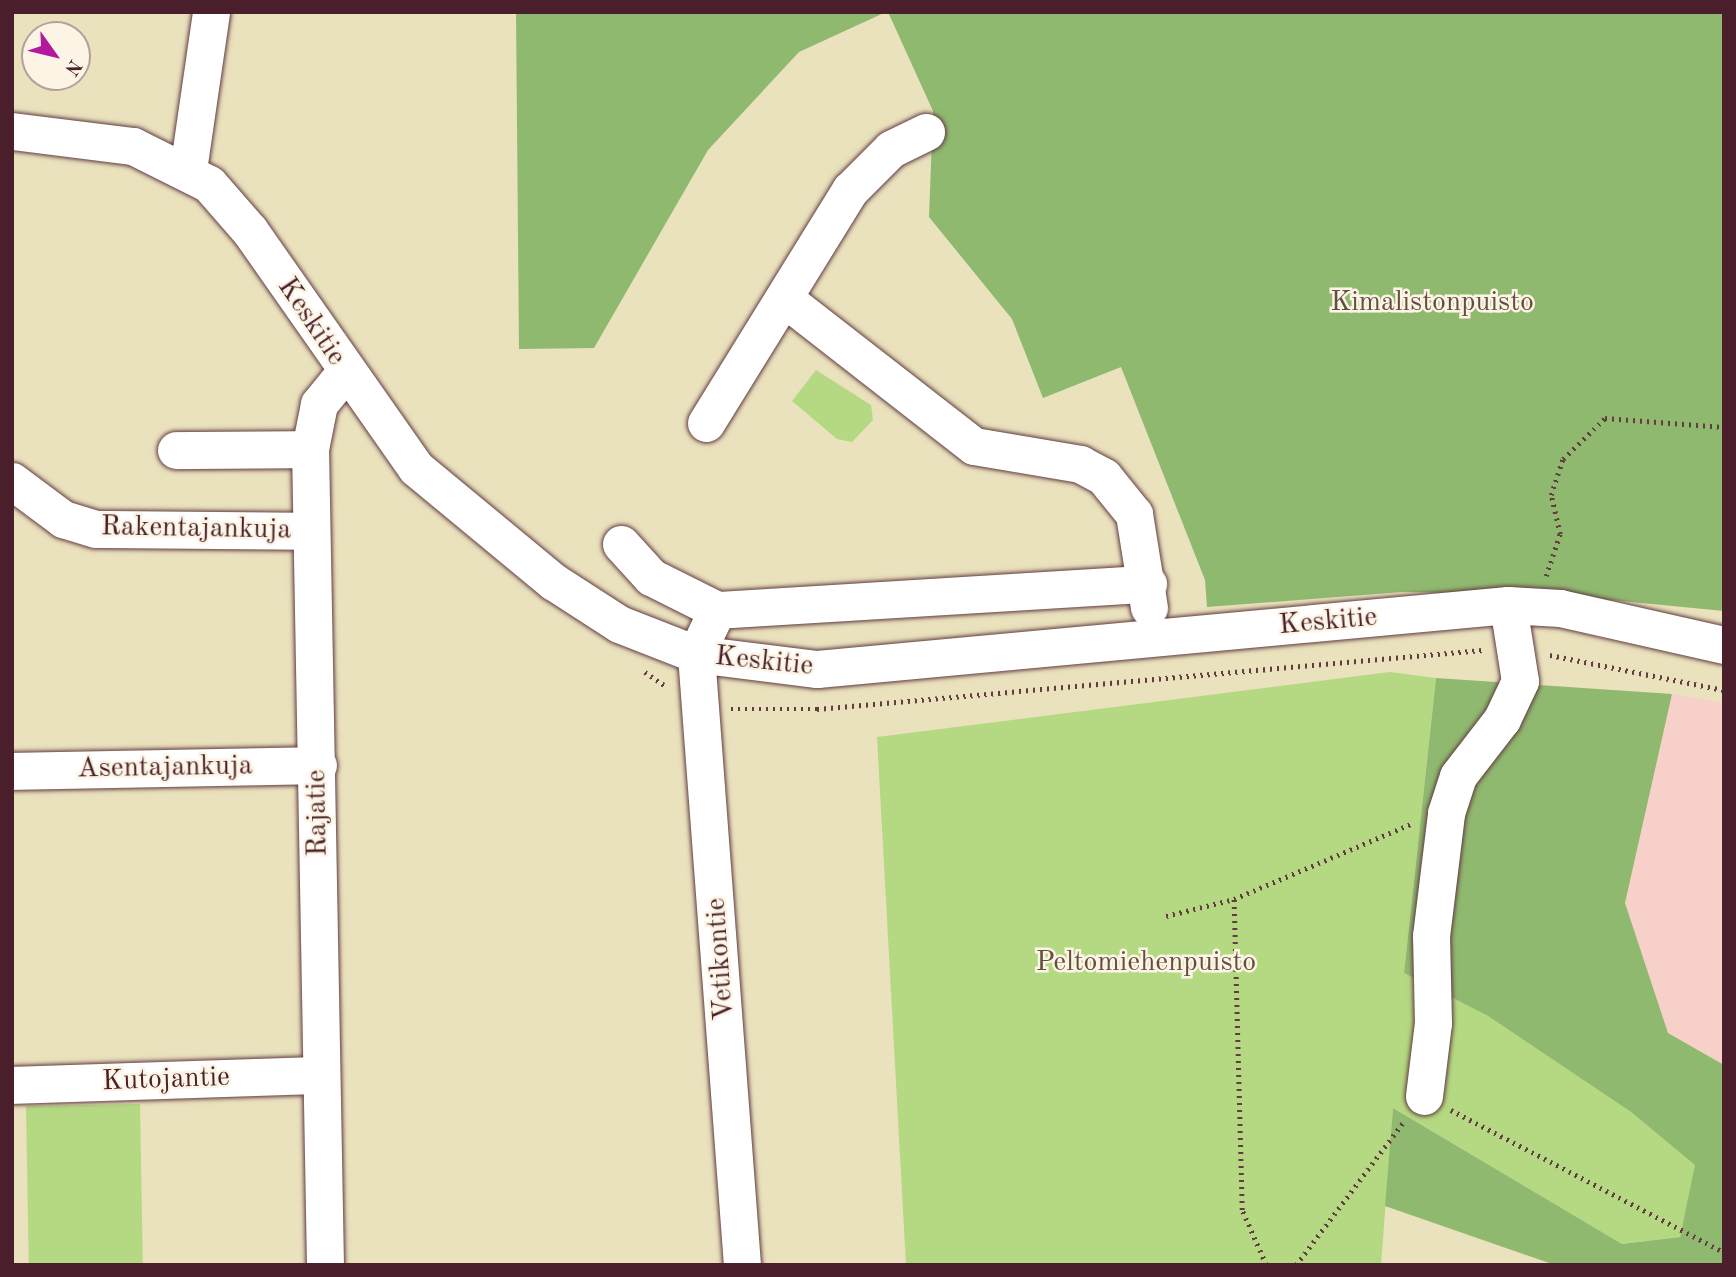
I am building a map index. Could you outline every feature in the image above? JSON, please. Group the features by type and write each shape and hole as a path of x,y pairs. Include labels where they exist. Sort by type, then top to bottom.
{"street":[{"path":"188,170 211,12"},
{"name":"Keskitie","path":"12,131 111,141 188,170 227,200 402,452 460,509 619,624 696,654 817,669 1150,637 1522,606 1724,645"},
{"path":"706,423 850,190 891,149 926,132"},
{"path":"785,299 981,450 1080,464 1104,477 1134,514 1147,584 1150,637"},
{"name":"Rajatie","path":"325,1265 318,765 310,449 319,404 345,372"},
{"path":"176,450 310,449"},
{"name":"Rakentajankuja","path":"12,481 63,519 96,529 310,531"},
{"path":"621,544 651,577 717,610 1147,584"},
{"path":"1424,1096 1433,1023 1431,936 1446,813 1458,776 1502,719 1520,681 1513,649 1522,606"},
{"path":"696,654 717,610"},
{"name":"Vetikontie","path":"696,654 703,704 742,1265"},
{"name":"Asentajankuja","path":"12,771 318,765"},
{"name":"Kutojantie","path":"12,1084 321,1075"}],"path":[{"path":"1522,606 1560,534 1552,495 1563,459 1605,418 1724,426"},
{"path":"636,665 703,704 756,711 817,709 1513,649 1724,690"},
{"path":"1166,916 1234,899 1367,839 1446,813"},
{"path":"1234,899 1242,1210 1266,1265"},
{"path":"1296,1265 1424,1096 1724,1252"}],"shaded area":[{"path":"1672,694 1724,703 1724,1065 1668,1033 1625,903"}],"green space":[{"path":"516,12 886,12 799,52 708,150 594,348 519,349"},
{"name":"Kimalistonpuisto","path":"888,12 1724,12 1724,611 1559,595 1402,592 1207,607 1205,580 1121,367 1043,398 1012,319 929,217 933,111"},
{"path":"816,370 871,405 873,420 852,442 837,439 792,401"},
{"name":"Peltomiehenpuisto","path":"1390,672 1436,678 1404,973 1488,1016 1631,1112 1696,1165 1680,1237 1622,1244 1393,1108 1381,1265 906,1265 877,737"},
{"path":"1436,678 1672,694 1625,903 1668,1033 1724,1065 1724,1265 1555,1265 1385,1206 1393,1108 1622,1244 1680,1237 1695,1165 1631,1112 1488,1016 1404,973"},
{"path":"140,1104 143,1265 29,1265 26,1106"}]}
